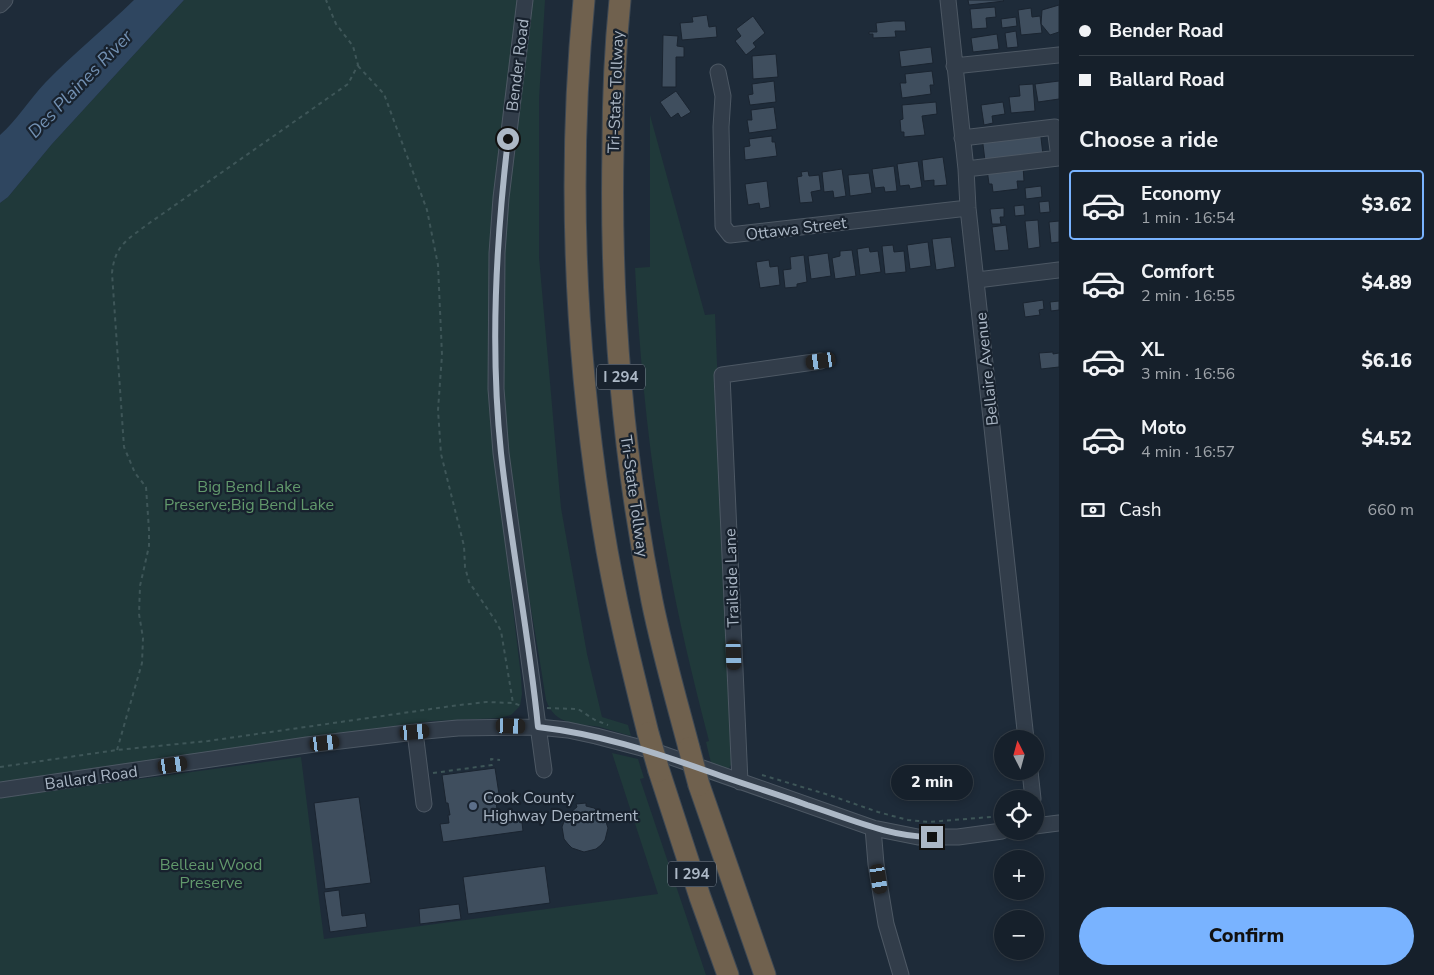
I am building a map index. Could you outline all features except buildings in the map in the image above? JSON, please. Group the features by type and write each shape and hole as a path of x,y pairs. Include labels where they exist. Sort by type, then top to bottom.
{"highway":[{"name":"I 294","path":"584,0 576,153 576,219 581,336 592,446 603,527 621,620 648,733 700,897 728,975"},
{"name":"Tri-State Tollway","path":"620,0 613,120 611,207 614,291 629,463 651,593 670,677 699,785 766,975"}],"street":[{"path":"0,5 4,0"},
{"name":"Bender Road","path":"525,0 501,198 497,253 496,389 501,453 544,770"},
{"name":"Bellaire Avenue","path":"948,0 966,168 968,208 1025,730"},
{"path":"954,66 1059,55"},
{"name":"Ottawa Street","path":"718,72 723,96 721,127 723,226 730,236 968,208"},
{"path":"962,138 1055,127 1059,158 966,168"},
{"path":"977,280 1059,270"},
{"name":"Trailside Lane","path":"740,782 722,375 821,361"},
{"name":"Ballard Road","path":"0,790 307,745 415,732 467,728 538,727 587,734 657,752 873,828 918,837 958,837 994,832"},
{"path":"415,732 424,804"},
{"path":"1044,823 1059,823"},
{"path":"873,828 876,864 886,924 901,975"}],"path":[{"path":"0,767 117,750 208,741 452,706 486,702 513,703 501,631 469,582 465,567 464,546 441,454 438,410 442,355 438,265 427,210 384,94 358,66 354,46 336,24 326,0"},
{"path":"117,750 142,663 143,638 139,614 140,586 149,546 149,530 146,487 135,473 124,447 112,273 114,259 118,249 148,224 348,84 358,66"},
{"path":"420,774 492,765 491,759 500,760"},
{"path":"756,776 762,774 908,820 929,822 994,817"}],"green space":[{"name":"Big Bend Lake Preserve;Big Bend Lake","path":"184,0 518,0 490,257 488,338 490,386 500,498 521,677 522,694 520,706 511,715 500,718 432,721 0,784 0,203 8,197 52,144"},
{"path":"532,0 545,0 539,99 539,257 561,508 587,654 602,717 628,725 631,736 600,727 568,722 555,715 546,700 514,501 505,421 503,381 504,270 510,178"},
{"path":"650,115 705,315 715,314 733,762 729,768 725,769 712,767 706,742 709,741 686,648 667,555 655,484 646,412 635,268 650,267"},
{"name":"Belleau Wood Preserve","path":"612,753 638,759 644,778 640,779 706,975 0,975 0,798 301,757 324,939 658,894"}],"water":[{"name":"Des Plaines River","path":"134,0 184,0 52,144 8,197 0,203 0,135 45,83"}],"place":[{"name":"Cook County Highway Department","path":"473,806"}],"route":[{"path":"508,139 497,253 496,389 501,453 538,727 568,730 657,752 706,771 873,828 918,837 932,837"}]}
